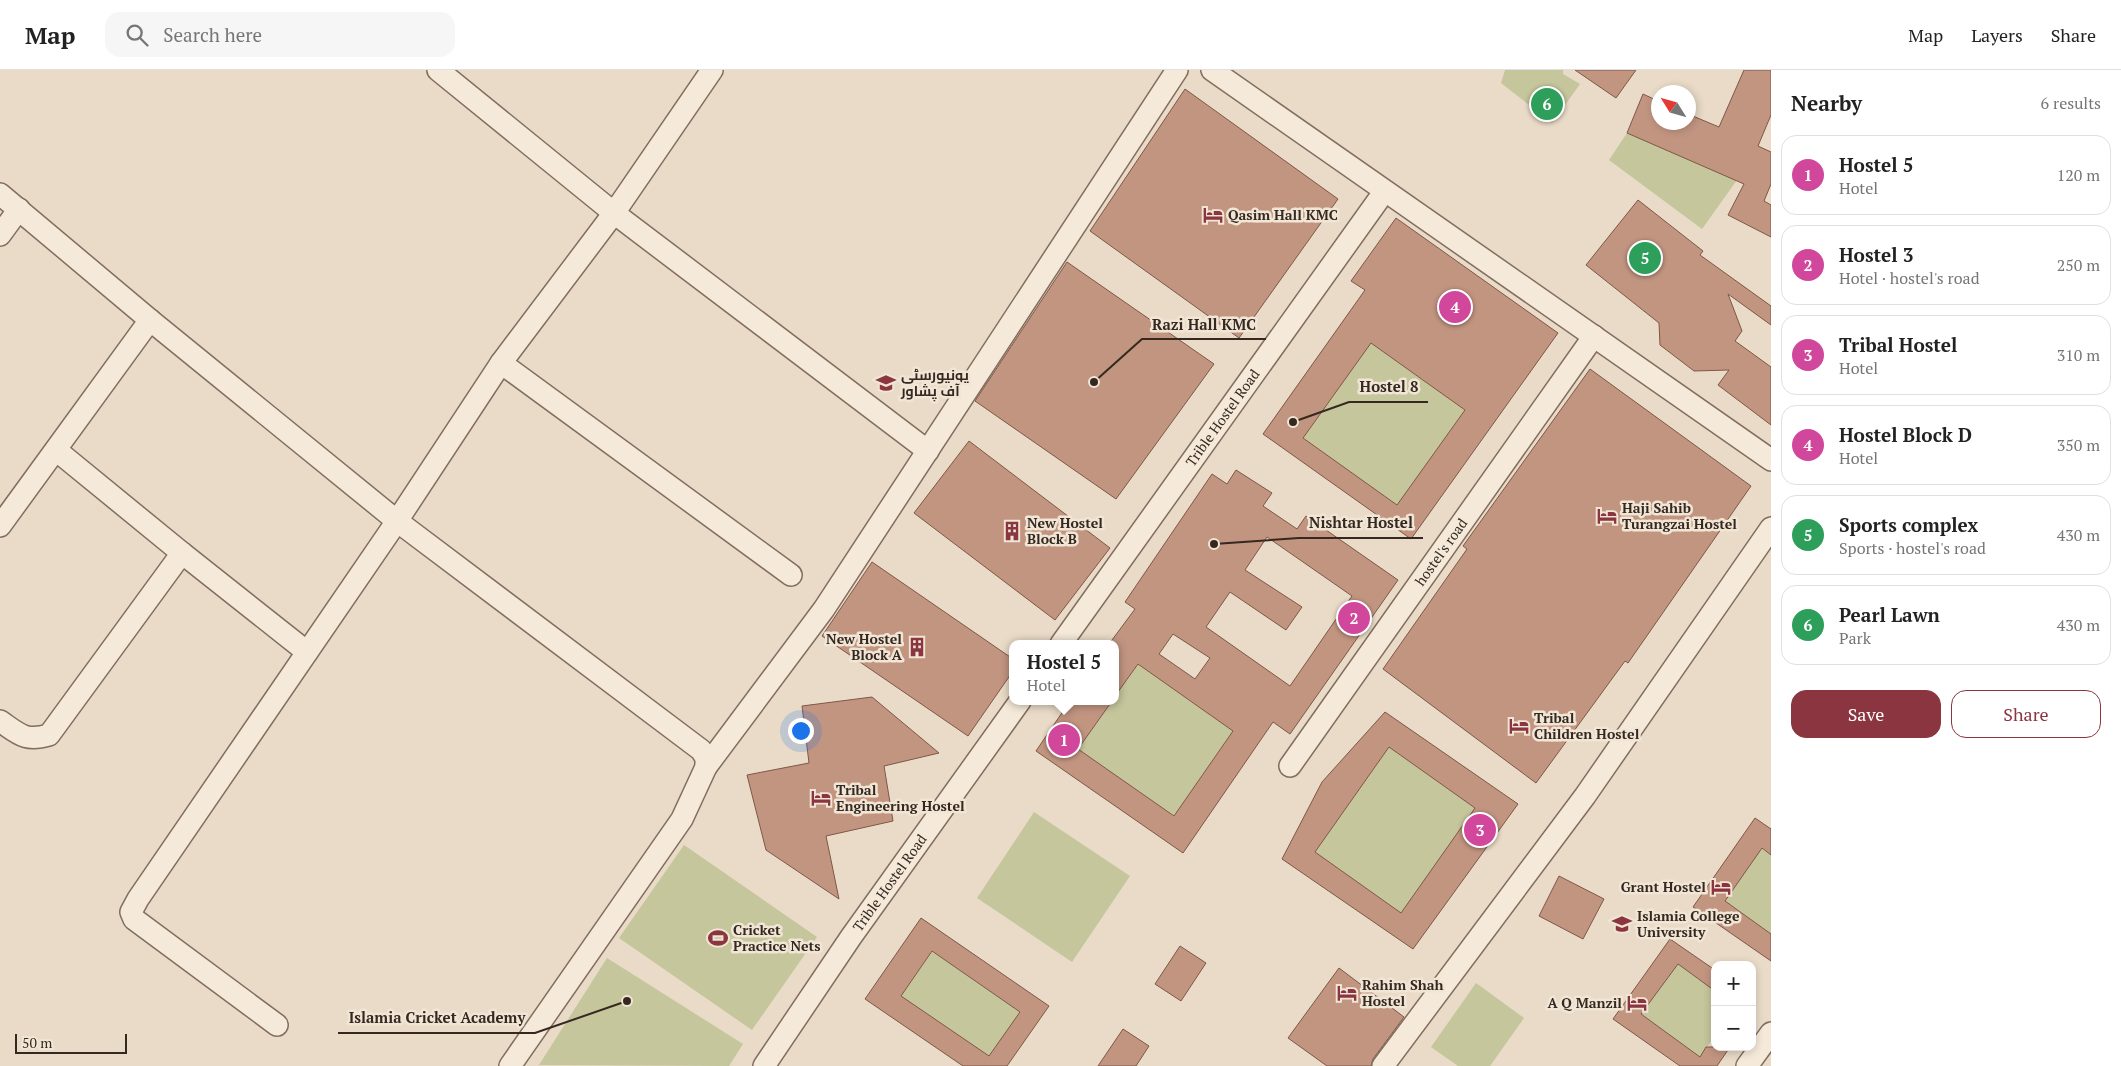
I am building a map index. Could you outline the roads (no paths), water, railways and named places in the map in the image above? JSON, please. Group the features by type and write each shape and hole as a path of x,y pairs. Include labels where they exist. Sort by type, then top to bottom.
{"street":[{"path":"438,70 614,213 928,450"},
{"path":"276,1025 134,919 131,912 397,521 500,363 614,213 712,70"},
{"path":"510,1066 682,819 706,767 824,609 1177,70"},
{"path":"1212,70 1384,192 1771,460"},
{"name":"Trible Hostel Road","path":"1064,640 1384,192"},
{"path":"0,194 150,320 397,521 701,750 706,758 706,767"},
{"path":"0,235 19,209"},
{"path":"0,526 150,320"},
{"name":"hostel's road","path":"1290,766 1594,336"},
{"path":"500,363 791,574"},
{"path":"56,450 307,652"},
{"path":"1390,1064 1585,796 1771,528"},
{"path":"0,721 18,734 34,740 49,735 182,553"},
{"name":"Trible Hostel Road","path":"764,1066 851,937 1017,705"},
{"path":"1748,1066 1771,1033"}],"place":[{"name":"Pearl Lawn","path":"1547,104"},
{"name":"Qasim Hall KMC","path":"1213,215"},
{"name":"Sports complex","path":"1645,258"},
{"name":"Hostel Block D","path":"1455,307"},
{"name":"Razi Hall KMC","path":"1094,382"},
{"name":"یونیورسٹی آف پشاور","path":"886,383"},
{"name":"Hostel 8","path":"1293,422"},
{"name":"Haji Sahib Turangzai Hostel","path":"1607,516"},
{"name":"New Hostel Block B","path":"1012,531"},
{"name":"Nishtar Hostel","path":"1214,544"},
{"name":"Hostel 3","path":"1354,618"},
{"name":"New Hostel Block A","path":"917,647"},
{"name":"Tribal Children Hostel","path":"1519,726"},
{"name":"Hostel 5","path":"1064,740"},
{"name":"Tribal Engineering Hostel","path":"821,798"},
{"name":"Tribal Hostel","path":"1480,830"},
{"name":"Grant Hostel","path":"1721,887"},
{"name":"Islamia College University","path":"1622,924"},
{"name":"Cricket Practice Nets","path":"718,938"},
{"name":"Rahim Shah Hostel","path":"1347,993"},
{"name":"Islamia Cricket Academy","path":"627,1001"},
{"name":"A Q Manzil","path":"1637,1003"}]}
